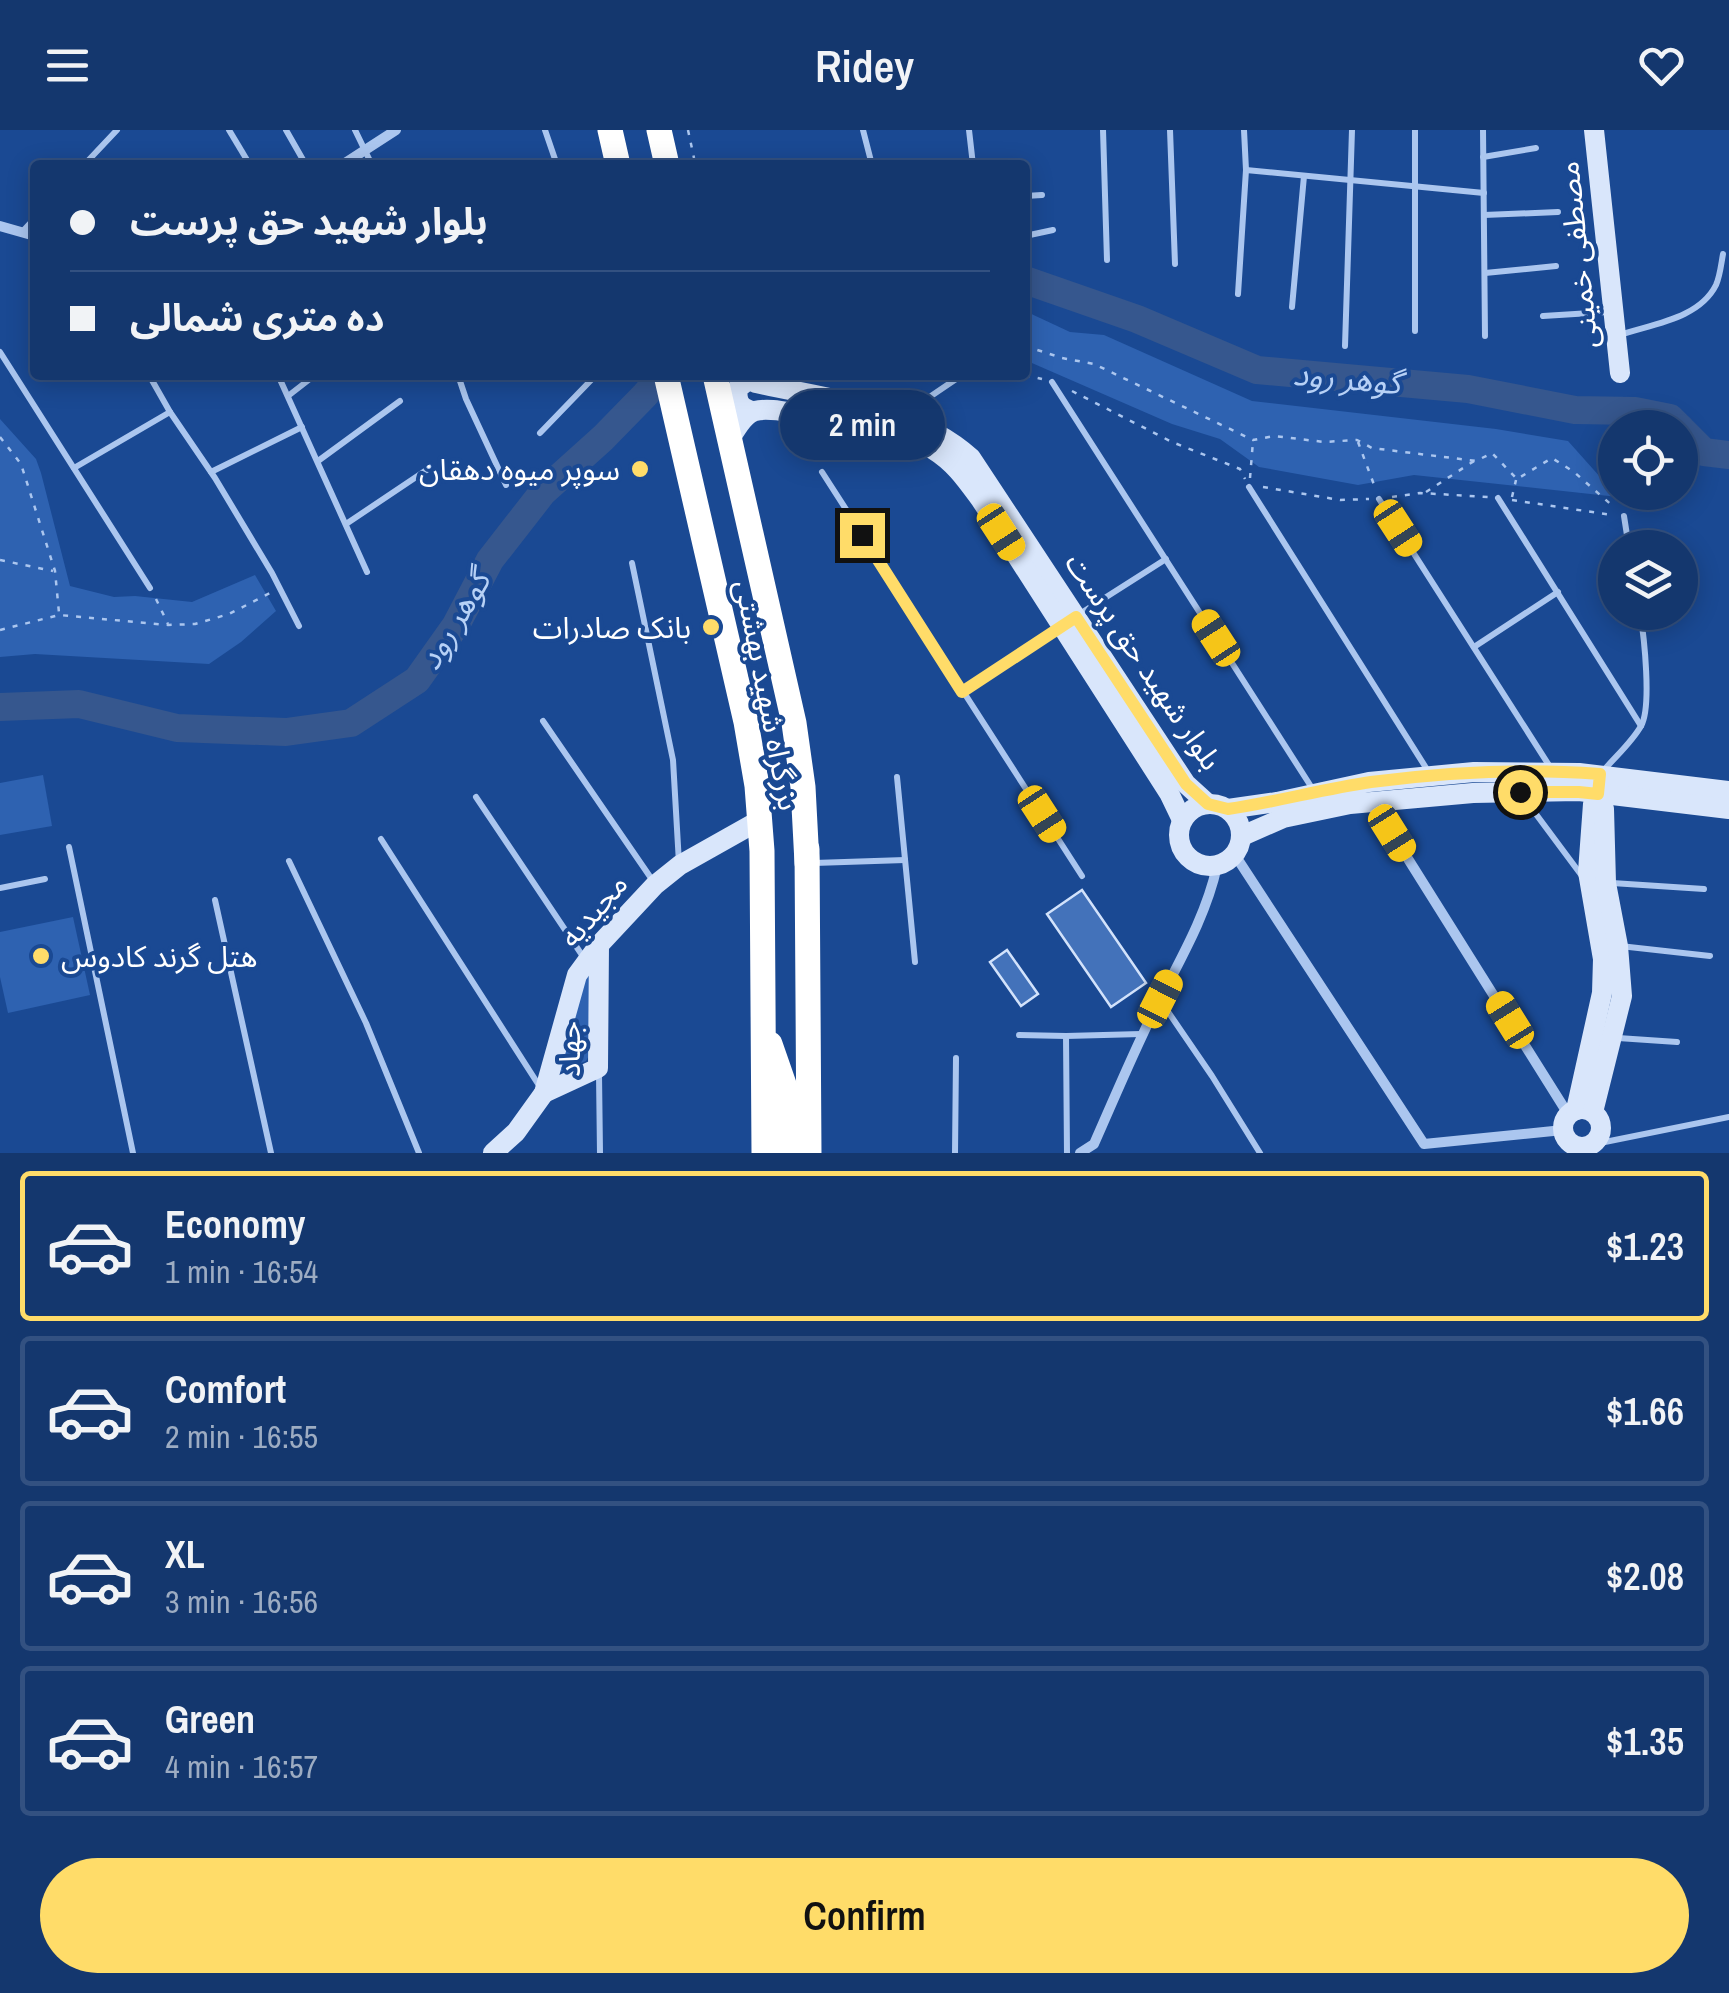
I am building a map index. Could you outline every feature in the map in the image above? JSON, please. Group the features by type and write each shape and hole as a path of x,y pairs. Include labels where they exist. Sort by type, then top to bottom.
{"highway":[{"path":"610,130 617,160"},
{"path":"659,130 666,160"},
{"name":"بزرگراه شهید بهشتی","path":"667,380 749,735 760,820 763,1025 787,1151"},
{"name":"بزرگراه شهید بهشتی","path":"717,385 794,723 804,787 807,856 787,1151"}],"street":[{"path":"349,160 396,130"},
{"name":"مصطفی خمینی","path":"1594,130 1620,373"},
{"path":"0,226 30,234"},
{"path":"743,380 736,396 739,404 753,411"},
{"name":"بلوار شهید حق پرست","path":"757,380 922,424 953,441 971,458 1182,820"},
{"name":"بلوار شهید حق پرست","path":"753,411 774,410 874,426 932,448 956,466 1186,784 1218,806 1369,782 1520,792 1579,792 1599,784 1729,790"},
{"path":"730,439 753,411"},
{"name":"بلوار شهید حق پرست","path":"1231,852 1283,818 1372,802 1474,772 1553,771 1729,809"},
{"path":"1575,1116 1612,1038 1622,996 1598,884 1591,806 1599,784"},
{"path":"1372,802 1575,1116"},
{"path":"1080,1153 1094,1144 1142,1034 1231,852 1240,826 1218,806 1198,806 1182,820 1179,840 1188,858 1207,867 1231,852"},
{"name":"مجیدیه","path":"544,1094 576,974 655,885 680,865 760,820"},
{"path":"1231,852 1424,1144 1575,1116 1600,1121 1600,1132 1591,1149 1568,1141 1575,1116 1602,993 1610,946"},
{"name":"جهاد","path":"592,954 598,1068"},
{"path":"493,1153 516,1132 544,1094 598,1068"}],"lane":[{"path":"89,160 117,130"},
{"path":"229,130 247,160"},
{"path":"286,130 303,160"},
{"path":"355,130 370,160"},
{"path":"545,130 555,160"},
{"path":"863,130 871,160"},
{"path":"969,130 972,160"},
{"path":"1102,130 1107,260"},
{"path":"1170,130 1175,264"},
{"path":"1238,294 1246,170 1244,130"},
{"path":"1346,346 1352,130"},
{"path":"1415,130 1415,331"},
{"path":"1482,130 1484,336"},
{"path":"1483,157 1536,148"},
{"path":"1246,170 1484,193"},
{"path":"1292,308 1304,176"},
{"path":"1030,196 1042,195"},
{"path":"1484,215 1558,212"},
{"path":"22,232 30,223"},
{"path":"1030,235 1053,230"},
{"path":"1616,336 1690,313 1710,296 1718,281 1723,254"},
{"path":"1485,273 1556,266"},
{"path":"1543,316 1614,312"},
{"path":"0,352 150,588"},
{"path":"152,380 211,472 299,626"},
{"path":"280,380 367,572"},
{"path":"288,396 309,380"},
{"path":"460,380 506,485"},
{"path":"540,434 591,380"},
{"path":"900,416 954,380"},
{"path":"1052,382 1316,793"},
{"path":"318,460 400,402"},
{"path":"74,468 170,412"},
{"path":"211,472 302,427"},
{"path":"346,524 431,467"},
{"path":"822,472 1082,876"},
{"path":"1249,487 1432,787"},
{"path":"1379,498 1553,771"},
{"path":"1498,498 1641,726"},
{"path":"1624,516 1626,530"},
{"path":"962,692 1166,559"},
{"path":"632,563 673,760 680,865"},
{"path":"1474,648 1558,592"},
{"path":"1599,784 1641,726 1645,714 1643,630"},
{"path":"543,721 655,885"},
{"path":"897,777 915,962"},
{"path":"1520,792 1598,884 1704,889"},
{"path":"476,797 592,954"},
{"path":"381,840 544,1094"},
{"path":"68,846 133,1153"},
{"path":"807,856 905,860"},
{"path":"289,862 366,1022 418,1153"},
{"path":"0,888 45,879"},
{"path":"215,900 270,1153"},
{"path":"1610,946 1710,956"},
{"path":"1160,999 1260,1153"},
{"path":"1019,1035 1142,1034"},
{"path":"1066,1036 1067,1153"},
{"path":"1612,1038 1677,1042"},
{"path":"955,1153 956,1058"},
{"name":"جهاد","path":"598,1068 600,1153"},
{"path":"1591,1149 1729,1117"}],"path":[{"path":"683,160 694,158 688,130"},
{"path":"1030,348 1094,364 1253,440 1274,436 1324,442 1357,440 1372,448 1476,460"},
{"path":"1030,375 1240,469 1249,487"},
{"path":"0,437 21,464 55,572 59,614"},
{"path":"1249,487 1253,440"},
{"path":"1357,440 1379,498"},
{"path":"1424,493 1492,452 1517,478"},
{"path":"1552,458 1624,516 1512,500 1517,478 1552,458"},
{"path":"1249,487 1340,500 1424,493 1498,498"},
{"path":"0,560 55,572"},
{"path":"150,588 168,625"},
{"path":"0,630 59,614 195,624 229,614 280,588"}],"shaded area":[{"path":"1030,313 1070,332 1104,335 1252,401 1568,441 1598,475 1598,495 1414,475 1358,485 1259,467 1220,439 1172,424 1030,362"},
{"path":"0,419 36,459 70,586 114,597 192,602 255,575 276,611 209,664 35,654 0,657"},
{"path":"43,775 52,826 0,835 0,783"},
{"path":"73,917 90,995 8,1013 0,977 0,932"},
{"path":"584,974 592,977 592,1050 586,1061 555,1074"}],"building":[{"path":"1082,890 1146,983 1111,1007 1047,914"},
{"path":"1007,950 1038,994 1021,1006 990,962"}],"waterway":[{"name":"گوهر رود","path":"1030,282 1137,319 1257,370 1468,389 1575,410 1598,410"},
{"name":"گوهر رود","path":"0,707 79,704 177,728 286,732 351,723 417,680 456,625 490,560 543,492 603,438 658,380"},
{"name":"گوهر رود","path":"1698,446 1704,452 1729,455"}],"place":[{"name":"سوپر میوه دهقان","path":"640,469"},
{"name":"بانک صادرات","path":"711,627"},
{"name":"هتل گرند کادوس","path":"41,956"}],"route":[{"path":"862,535 962,692 1076,617 1186,784 1208,804 1228,809 1369,782 1474,772 1600,774 1598,794 1520,792"}]}
